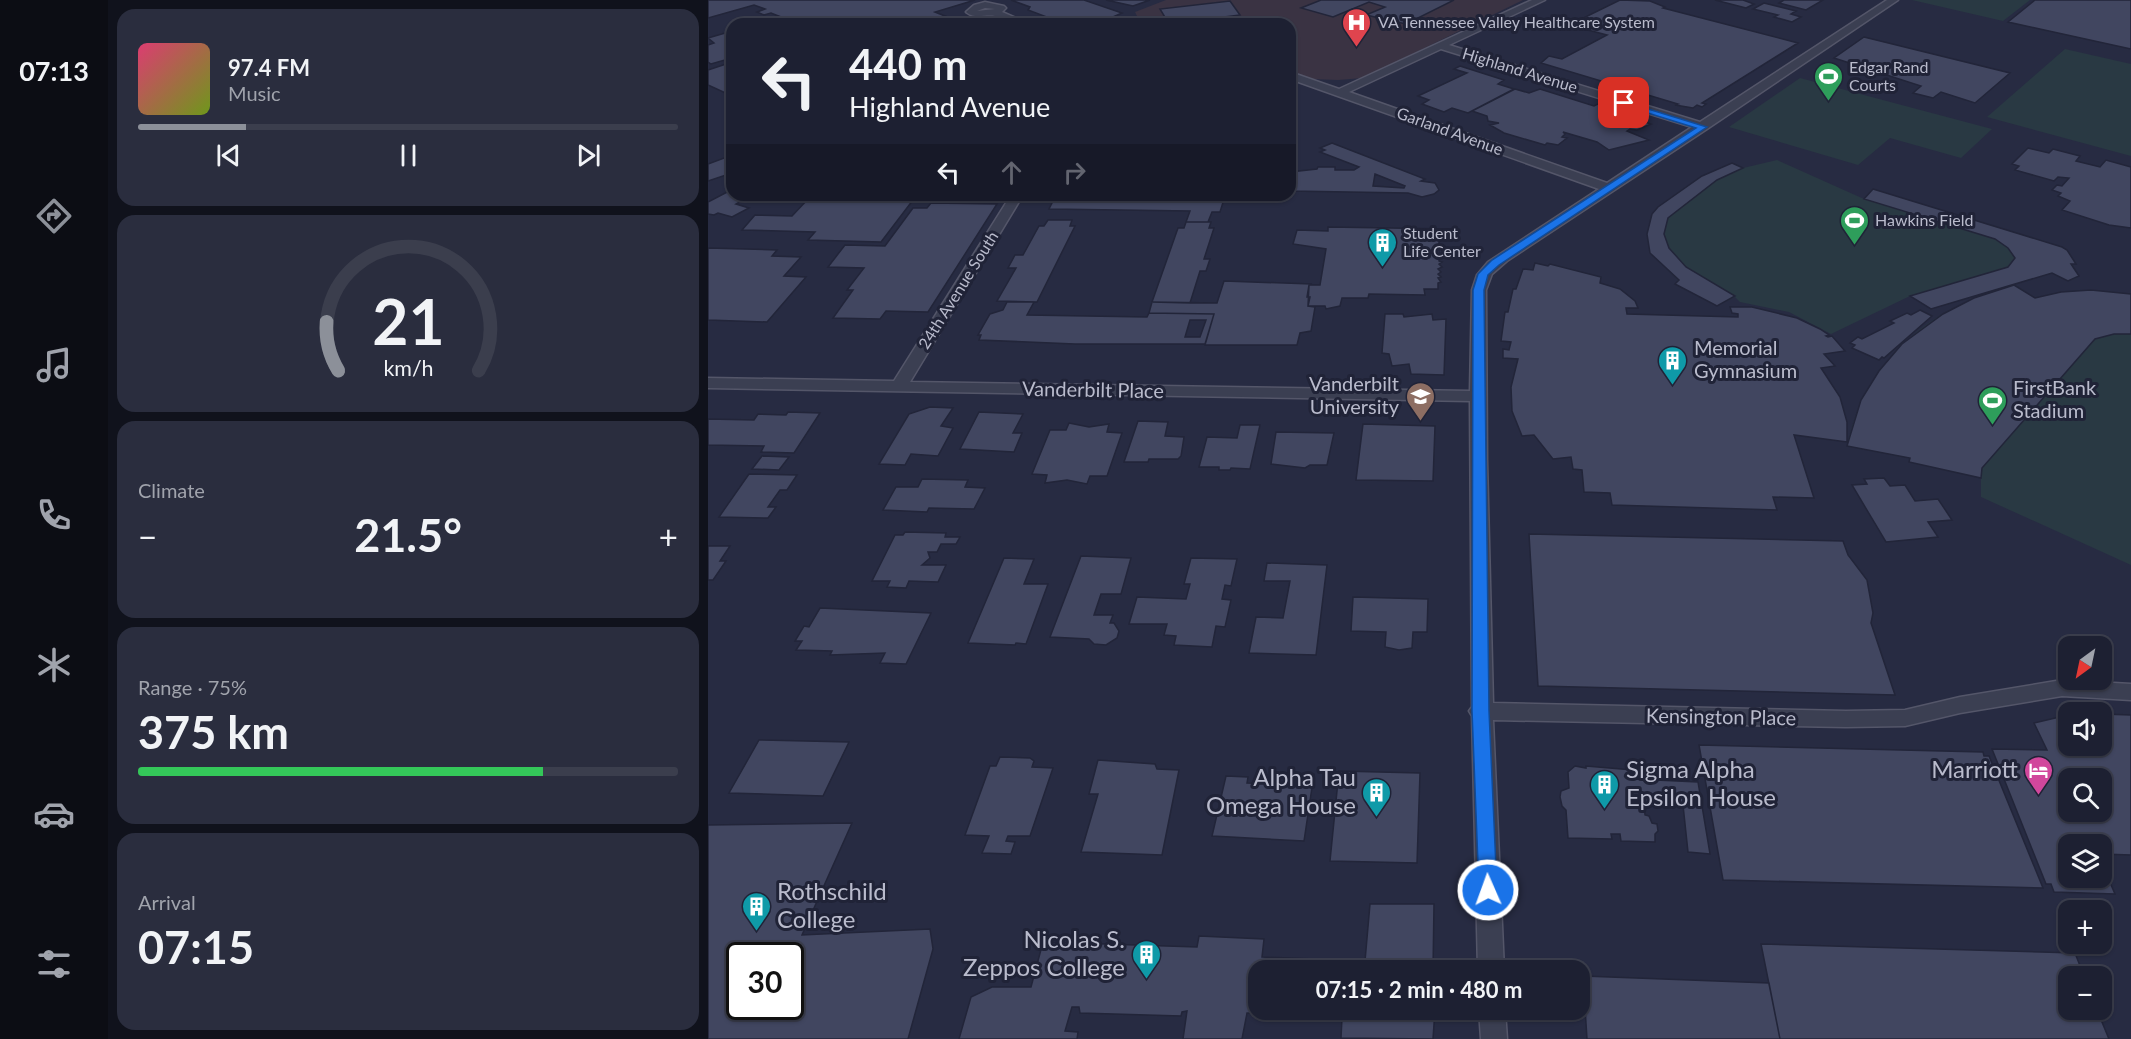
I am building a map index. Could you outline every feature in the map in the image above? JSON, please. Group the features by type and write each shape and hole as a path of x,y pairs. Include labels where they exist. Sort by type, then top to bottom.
{"street":[{"path":"1340,92 1540,0"},
{"path":"1491,960 1480,711 1478,396 1479,290 1483,274 1502,258 1893,0"},
{"path":"995,14 1007,18"},
{"name":"Highland Avenue","path":"1441,46 1703,127"},
{"name":"Garland Avenue","path":"1296,77 1609,188"},
{"name":"24th Avenue South","path":"899,386 1013,201"},
{"name":"Vanderbilt Place","path":"708,383 1478,396"},
{"name":"Kensington Place","path":"1480,711 1846,719 1905,718 1960,705 2062,688 2131,692"},
{"path":"1493,1020 1494,1039"}],"shaded area":[{"name":"VA Tennessee Valley Healthcare System","path":"1166,0 1523,0 1363,78 1338,80 1312,79 1296,74 1296,18 1138,18 1135,12"},
{"path":"1912,0 2030,0 2003,21"},
{"path":"2065,49 2131,64 2131,156 1987,117"},
{"name":"Edgar Rand Courts","path":"1800,78 1992,129 1961,158 1890,138 1858,165 1729,127"},
{"path":"1777,160 1864,199 1873,189 2067,250 2076,264 2072,264 2079,276 2076,276 2077,278 2068,281 2051,273 2014,284 2035,298 2083,291 2131,294 2131,565 1981,497 1981,478 1909,462 1909,458 1847,446 1852,425 1869,387 1893,354 1924,326 1942,314 1988,292 1931,309 1910,296 1831,334 1789,312 1740,302 1735,297 1717,306 1675,284 1678,280 1650,253 1647,234 1652,214 1658,207 1702,176 1732,163 1743,168"}],"building":[{"path":"708,0 975,0 935,12 950,18 778,18 781,17 771,13 764,15 757,12 765,9 754,5 708,18"},
{"path":"1011,0 1084,0 1122,13 1111,18 1049,18 1028,10 1030,7"},
{"path":"1106,0 1150,0 1133,6"},
{"path":"1321,0 1454,0 1406,24 1366,15 1385,7 1369,2 1333,17 1301,8"},
{"path":"1620,0 1650,1 1665,7 1663,8 1798,43 1702,103 1706,104 1702,107 1697,105 1693,108 1675,105 1678,104 1541,63 1549,56 1562,59 1607,35 1569,25"},
{"path":"1715,0 1743,0 1754,4 1746,8"},
{"path":"1784,0 1823,0 1806,10 1779,3"},
{"path":"2035,0 2131,0 2131,49 2008,22"},
{"path":"1230,1 1240,15 1216,18 1165,18 1160,9"},
{"path":"1764,3 1796,11 1791,14 1801,17 1792,22 1774,17 1778,15 1753,9"},
{"path":"726,33 726,60 711,64 708,62 708,45 714,43 708,38"},
{"path":"1864,37 2010,73 1975,103 1941,92 1933,98 1913,93 1921,86 1834,58"},
{"path":"726,64 726,93 708,85 708,70"},
{"path":"1460,66 1504,80 1498,84 1514,89 1468,113 1452,108 1444,112 1422,104 1429,100 1418,96 1467,73 1454,69"},
{"path":"1515,89 1529,93 1540,89 1594,106 1600,103 1633,113 1627,116 1651,124 1637,130 1627,131 1649,140 1609,150 1597,142 1563,132 1565,134 1562,137 1567,138 1558,145 1547,143 1545,145 1504,133 1490,125 1499,123 1488,121 1487,116 1472,111"},
{"path":"1332,143 1425,179 1421,181 1435,183 1439,190 1422,197 1408,193 1296,191 1296,171 1318,167 1354,170 1359,167 1320,152 1325,150 1320,148","holes":["1375,174 1405,186 1404,188 1373,186"]},
{"path":"2028,148 2049,153 2053,149 2080,156 2076,161 2100,167 2106,160 2131,167 2131,228 2109,225 2062,210 2070,201 2058,196 2061,193 2052,190 2057,185 2062,186 2069,178 2058,177 2054,181 2015,170 2019,166 2012,164"},
{"path":"726,157 726,175 708,181 708,164"},
{"path":"1732,163 1743,168 1717,180 1668,218 1664,234 1669,248 1686,267 1735,296 1717,306 1675,284 1679,280 1650,253 1647,234 1652,214 1658,207 1702,176"},
{"path":"1873,189 2062,247 2067,250 2076,264 2071,264 2079,276 2068,281 2052,273 1931,309 1910,296 2008,267 2015,258 2008,248 1995,239 1864,199"},
{"path":"726,193 726,201 742,201 736,204 749,208 732,217 718,213 714,215 708,214 708,202"},
{"path":"806,201 912,201 881,242 808,240 815,232 742,230 755,215 792,216"},
{"path":"1053,201 1223,201 1220,212 1212,212 1208,222 1186,222 1190,211 1049,209"},
{"path":"931,203 997,204 928,312 886,311 880,319 833,318 853,290 847,290 864,268 828,267 845,245 885,246 913,208 927,208"},
{"path":"1048,220 1072,220 1070,226 1075,226 1037,302 997,301 1016,268 1008,268 1015,255 1023,255 1039,226 1044,226"},
{"path":"1186,222 1211,222 1209,228 1214,228 1204,259 1210,259 1206,271 1200,271 1190,303 1152,302 1178,228 1184,228"},
{"name":"Student Life Center","path":"1328,227 1452,229 1446,239 1439,239 1439,261 1442,262 1439,264 1442,267 1438,269 1441,272 1438,274 1441,277 1438,278 1441,282 1438,283 1438,289 1424,289 1425,295 1369,294 1368,298 1342,298 1340,306 1326,309 1325,306 1308,306 1309,285 1320,285 1326,249 1293,244 1297,230 1328,231"},
{"path":"708,248 777,250 772,256 801,257 784,276 806,277 767,322 708,320"},
{"name":"Memorial Gymnasium","path":"1535,263 1548,266 1550,264 1601,277 1600,283 1620,289 1635,301 1638,308 1626,308 1627,314 1738,317 1738,314 1732,313 1730,307 1752,307 1797,318 1829,335 1826,336 1832,336 1845,351 1824,354 1835,366 1821,368 1840,397 1847,422 1847,442 1794,435 1814,498 1773,497 1777,510 1612,505 1610,493 1584,492 1582,470 1573,469 1571,457 1553,459 1534,435 1522,436 1512,411 1511,387 1518,359 1503,358 1503,349 1509,350 1511,342 1501,341 1505,312 1508,312 1513,289 1516,289 1523,269 1533,270"},
{"path":"1224,281 1312,284 1309,285 1307,297 1310,297 1308,306 1315,307 1311,331 1300,333 1297,345 1205,345 1214,314 1149,313 1152,302 1217,303"},
{"path":"2014,285 2035,298 2061,292 2091,290 2131,294 2131,334 2114,334 2095,339 1982,468 1981,478 1909,462 1910,458 1847,446 1861,400 1879,371 1902,344 1943,314 1974,298"},
{"path":"1007,302 1034,302 1027,315 1147,317 1149,313 1214,314 1205,344 1075,344 979,340 981,335 978,335 990,314 1003,310","holes":["1190,320 1206,320 1200,337 1185,337"]},
{"path":"1920,310 1932,316 1884,358 1879,360 1852,348 1855,345 1850,343 1858,337 1862,339 1894,323 1890,321"},
{"path":"1385,314 1403,314 1404,317 1432,314 1433,320 1446,319 1444,375 1411,374 1409,364 1392,366 1389,354 1382,353"},
{"path":"930,407 953,408 941,426 953,428 938,456 911,454 905,465 879,464 909,414"},
{"path":"788,412 820,413 794,453 761,452 764,446 708,445 708,419 754,420 758,414 786,415"},
{"path":"979,412 1023,414 1013,433 1022,433 1014,452 960,449"},
{"path":"1138,421 1168,422 1165,436 1184,437 1181,456 1178,459 1124,462"},
{"path":"1069,423 1089,427 1109,424 1107,432 1122,433 1107,476 1090,476 1087,484 1067,480 1045,483 1047,475 1032,474 1050,430 1066,430"},
{"path":"1363,424 1435,426 1433,481 1356,480"},
{"path":"1240,425 1260,425 1250,469 1219,470 1219,467 1199,467 1207,437 1237,438"},
{"path":"1276,432 1334,433 1327,465 1310,465 1305,468 1271,464"},
{"path":"762,456 789,457 779,470 752,469"},
{"path":"749,474 797,475 787,490 780,490 768,507 776,507 768,518 719,517"},
{"path":"1884,478 1890,486 1905,485 1915,501 1938,499 1952,520 1928,522 1938,537 1886,542 1852,485 1867,484 1864,479"},
{"path":"922,479 968,480 965,487 985,488 974,509 929,508 927,512 883,510 896,487 918,487"},
{"path":"905,532 946,533 945,537 960,537 956,544 941,544 937,552 928,552 930,558 922,565 946,565 938,582 909,581 906,588 887,587 890,581 872,581 895,535 903,535"},
{"path":"1529,534 1843,541 1848,555 1867,580 1873,613 1871,623 1895,695 1538,686"},
{"path":"708,546 730,546 720,561 726,561 713,580 708,580"},
{"path":"1081,556 1131,558 1121,594 1101,594 1094,615 1113,615 1110,623 1114,623 1119,631 1117,638 1106,645 1094,644 1089,639 1050,637"},
{"path":"1004,558 1034,559 1024,584 1048,584 1026,644 968,643"},
{"path":"1191,558 1237,559 1231,586 1225,585 1222,599 1231,600 1225,627 1216,626 1212,647 1174,645 1176,636 1164,635 1167,624 1129,624 1137,597 1186,599 1190,584 1184,584"},
{"path":"1267,563 1327,565 1316,655 1249,653 1256,617 1283,618 1290,581 1264,581"},
{"path":"1353,597 1428,599 1427,632 1413,632 1412,648 1399,650 1385,647 1386,632 1351,631"},
{"path":"820,608 931,613 906,664 880,663 885,653 830,655 832,651 796,650 802,641 795,641 804,626 809,627"},
{"name":"Marriott","path":"2112,714 2131,715 2131,855 2112,854 2112,834 2058,834 2058,888 2112,887 2115,894 2054,892 2051,884 2046,884 1992,749 2047,750 2034,723 2058,717 2058,756 2112,756"},
{"path":"759,740 849,742 823,796 729,793"},
{"path":"1699,745 1983,752 1984,756 1989,756 2043,888 1723,880"},
{"path":"1000,757 1030,758 1034,761 1032,767 1053,768 1030,836 1008,836 1006,841 1015,842 1011,854 982,853 989,836 965,835 990,766 996,766"},
{"path":"1098,760 1155,764 1157,769 1179,770 1162,855 1081,852 1098,794 1089,794"},
{"name":"Sigma Alpha Epsilon House","path":"1575,766 1633,770 1635,779 1698,782 1710,854 1688,852 1683,805 1644,804 1645,815 1649,816 1652,823 1657,824 1655,842 1621,841 1620,834 1611,834 1612,839 1568,838 1566,810 1562,806 1560,797 1561,791 1569,788 1568,772"},
{"name":"Alpha Tau Omega House","path":"1339,771 1420,773 1417,863 1330,861"},
{"path":"1282,773 1314,774 1304,841 1212,836 1226,776 1248,777 1247,783 1276,784"},
{"name":"Rothschild College","path":"852,823 802,935 930,929 933,949 908,1039 708,1039 708,825"},
{"name":"Nicolas S. Zeppos College","path":"1370,904 1434,904 1433,960 1365,960"},
{"name":"Nicolas S. Zeppos College","path":"1199,936 1264,939 1262,957 1339,960 1248,960 1248,1013 1242,1039 1183,1039 1187,1011 1182,1012 1181,1016 1080,1013 1079,1007 1072,1007 1065,1031 1078,1032 1077,1039 959,1039 971,997 992,987 1031,987 1043,942 1197,947"},
{"path":"1761,944 2075,954 2080,966 2058,966 2058,1020 2101,1020 2109,1039 1780,1039"},
{"path":"1590,976 1769,983 1780,1039 1587,1039 1586,1020 1590,1020"},
{"name":"Nicolas S. Zeppos College","path":"1342,1020 1434,1020 1433,1039 1341,1038"}],"place":[{"name":"VA Tennessee Valley Healthcare System","path":"1357,48"},
{"name":"Edgar Rand Courts","path":"1828,102"},
{"name":"Hawkins Field","path":"1854,246"},
{"name":"Student Life Center","path":"1382,268"},
{"name":"Memorial Gymnasium","path":"1673,386"},
{"name":"Vanderbilt University","path":"1420,422"},
{"name":"FirstBank Stadium","path":"1992,426"},
{"name":"Marriott","path":"2039,796"},
{"name":"Sigma Alpha Epsilon House","path":"1605,810"},
{"name":"Alpha Tau Omega House","path":"1377,818"},
{"name":"Rothschild College","path":"756,932"},
{"name":"Nicolas S. Zeppos College","path":"1146,980"}],"route":[{"path":"1488,890 1480,711 1479,290 1483,274 1495,262 1703,127 1624,103"}]}
